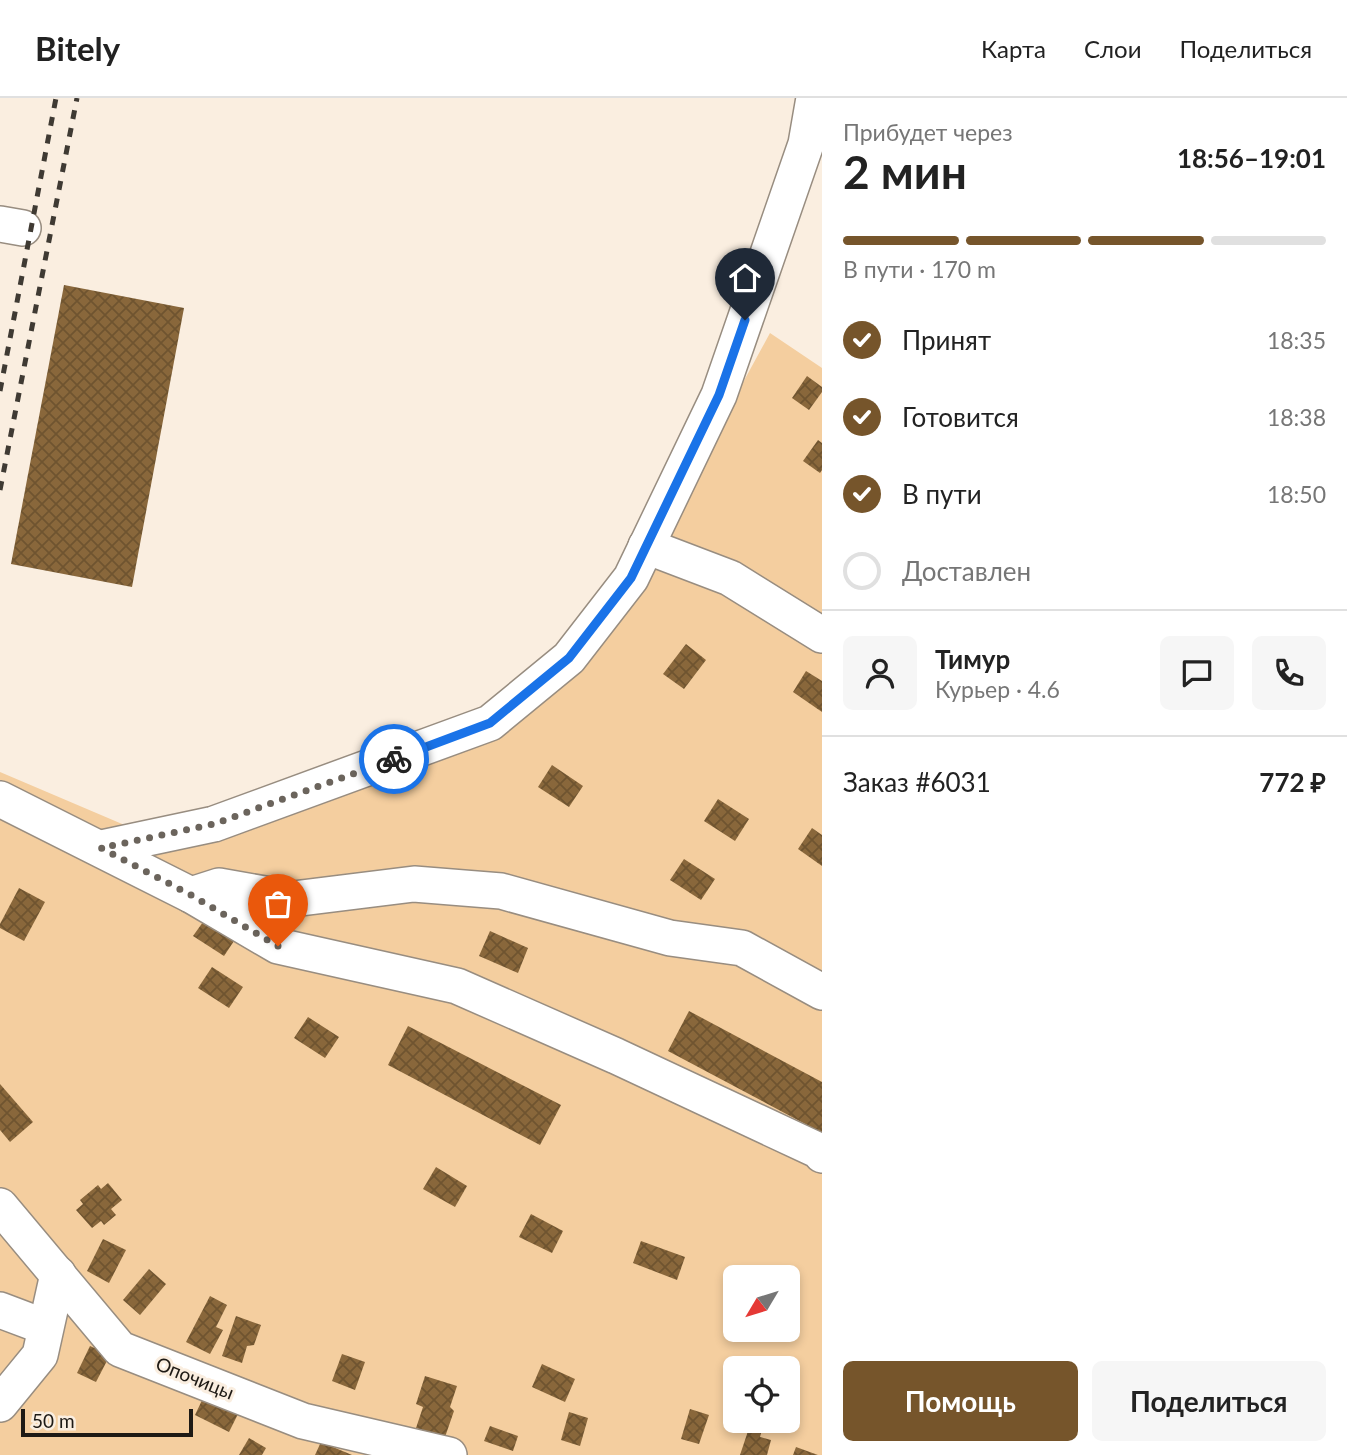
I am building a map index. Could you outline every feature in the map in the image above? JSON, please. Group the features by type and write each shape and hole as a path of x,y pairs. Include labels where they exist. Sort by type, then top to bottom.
{"street":[{"path":"101,848 214,824 490,723 569,658 631,578 719,395 806,144 814,98"},
{"path":"646,546 730,578 822,635"},
{"path":"0,799 191,895 278,946 457,986 616,1056 819,1151 822,1155"},
{"path":"191,895 219,886 293,899 414,884 501,891 670,938 742,948 822,992"},
{"name":"Опочицы","path":"0,1206 120,1349 303,1421 449,1455"},
{"path":"0,1404 40,1355 58,1274"},
{"path":"0,1310 45,1327"}],"shaded area":[{"path":"770,333 822,368 822,1455 0,1455 0,772 148,835 496,733 615,617"}],"building":[{"path":"64,285 184,308 132,587 11,564"},
{"path":"807,376 822,387 822,392 809,410 792,398"},
{"path":"818,440 822,443 820,473 803,461"},
{"path":"686,644 706,660 684,689 663,674"},
{"path":"806,671 822,681 822,712 793,692"},
{"path":"552,765 583,786 569,807 538,787"},
{"path":"718,799 749,819 735,841 704,821"},
{"path":"812,828 822,835 822,866 798,849"},
{"path":"684,859 715,879 701,900 670,880"},
{"path":"19,888 45,902 24,941 0,928"},
{"path":"208,915 238,935 224,956 193,936"},
{"path":"490,931 528,948 518,973 479,956"},
{"path":"212,967 243,987 229,1008 198,988"},
{"path":"689,1011 822,1082 822,1133 668,1051"},
{"path":"308,1017 339,1037 325,1058 294,1038"},
{"path":"408,1026 561,1105 540,1145 388,1065"},
{"path":"0,1084 33,1122 10,1142 0,1130"},
{"path":"436,1167 467,1186 455,1207 423,1189"},
{"path":"108,1183 122,1200 111,1209 116,1215 104,1225 101,1221 92,1228 76,1210 83,1204 80,1200 98,1185 101,1189"},
{"path":"531,1214 563,1231 552,1253 519,1237"},
{"path":"103,1239 126,1250 109,1283 87,1271"},
{"path":"641,1241 685,1257 677,1280 633,1263"},
{"path":"149,1269 166,1284 140,1315 123,1300"},
{"path":"210,1296 227,1305 216,1327 223,1330 210,1354 186,1342"},
{"path":"236,1316 261,1325 254,1345 247,1346 242,1363 222,1356"},
{"path":"90,1346 110,1355 96,1382 77,1373"},
{"path":"342,1354 365,1362 355,1390 332,1381"},
{"path":"542,1364 575,1379 565,1402 532,1387"},
{"path":"425,1376 457,1386 450,1407 454,1411 445,1437 416,1428 423,1407 416,1404"},
{"path":"204,1396 238,1414 229,1432 195,1415"},
{"path":"690,1409 709,1415 699,1444 681,1439"},
{"path":"569,1412 588,1418 580,1446 561,1440"},
{"path":"490,1426 518,1436 513,1451 484,1441"},
{"path":"747,1433 761,1433 760,1437 771,1440 767,1455 740,1455"},
{"path":"249,1438 266,1448 262,1455 239,1455"},
{"path":"321,1442 352,1455 315,1455"},
{"path":"796,1447 818,1455 793,1455"}],"railway":[{"path":"0,391 56,98"},
{"path":"0,490 77,98"}],"way so far":[{"path":"278,946 191,895 101,848 214,824 394,759"}],"route":[{"path":"394,759 490,723 569,658 631,578 719,395 745,320"}]}
